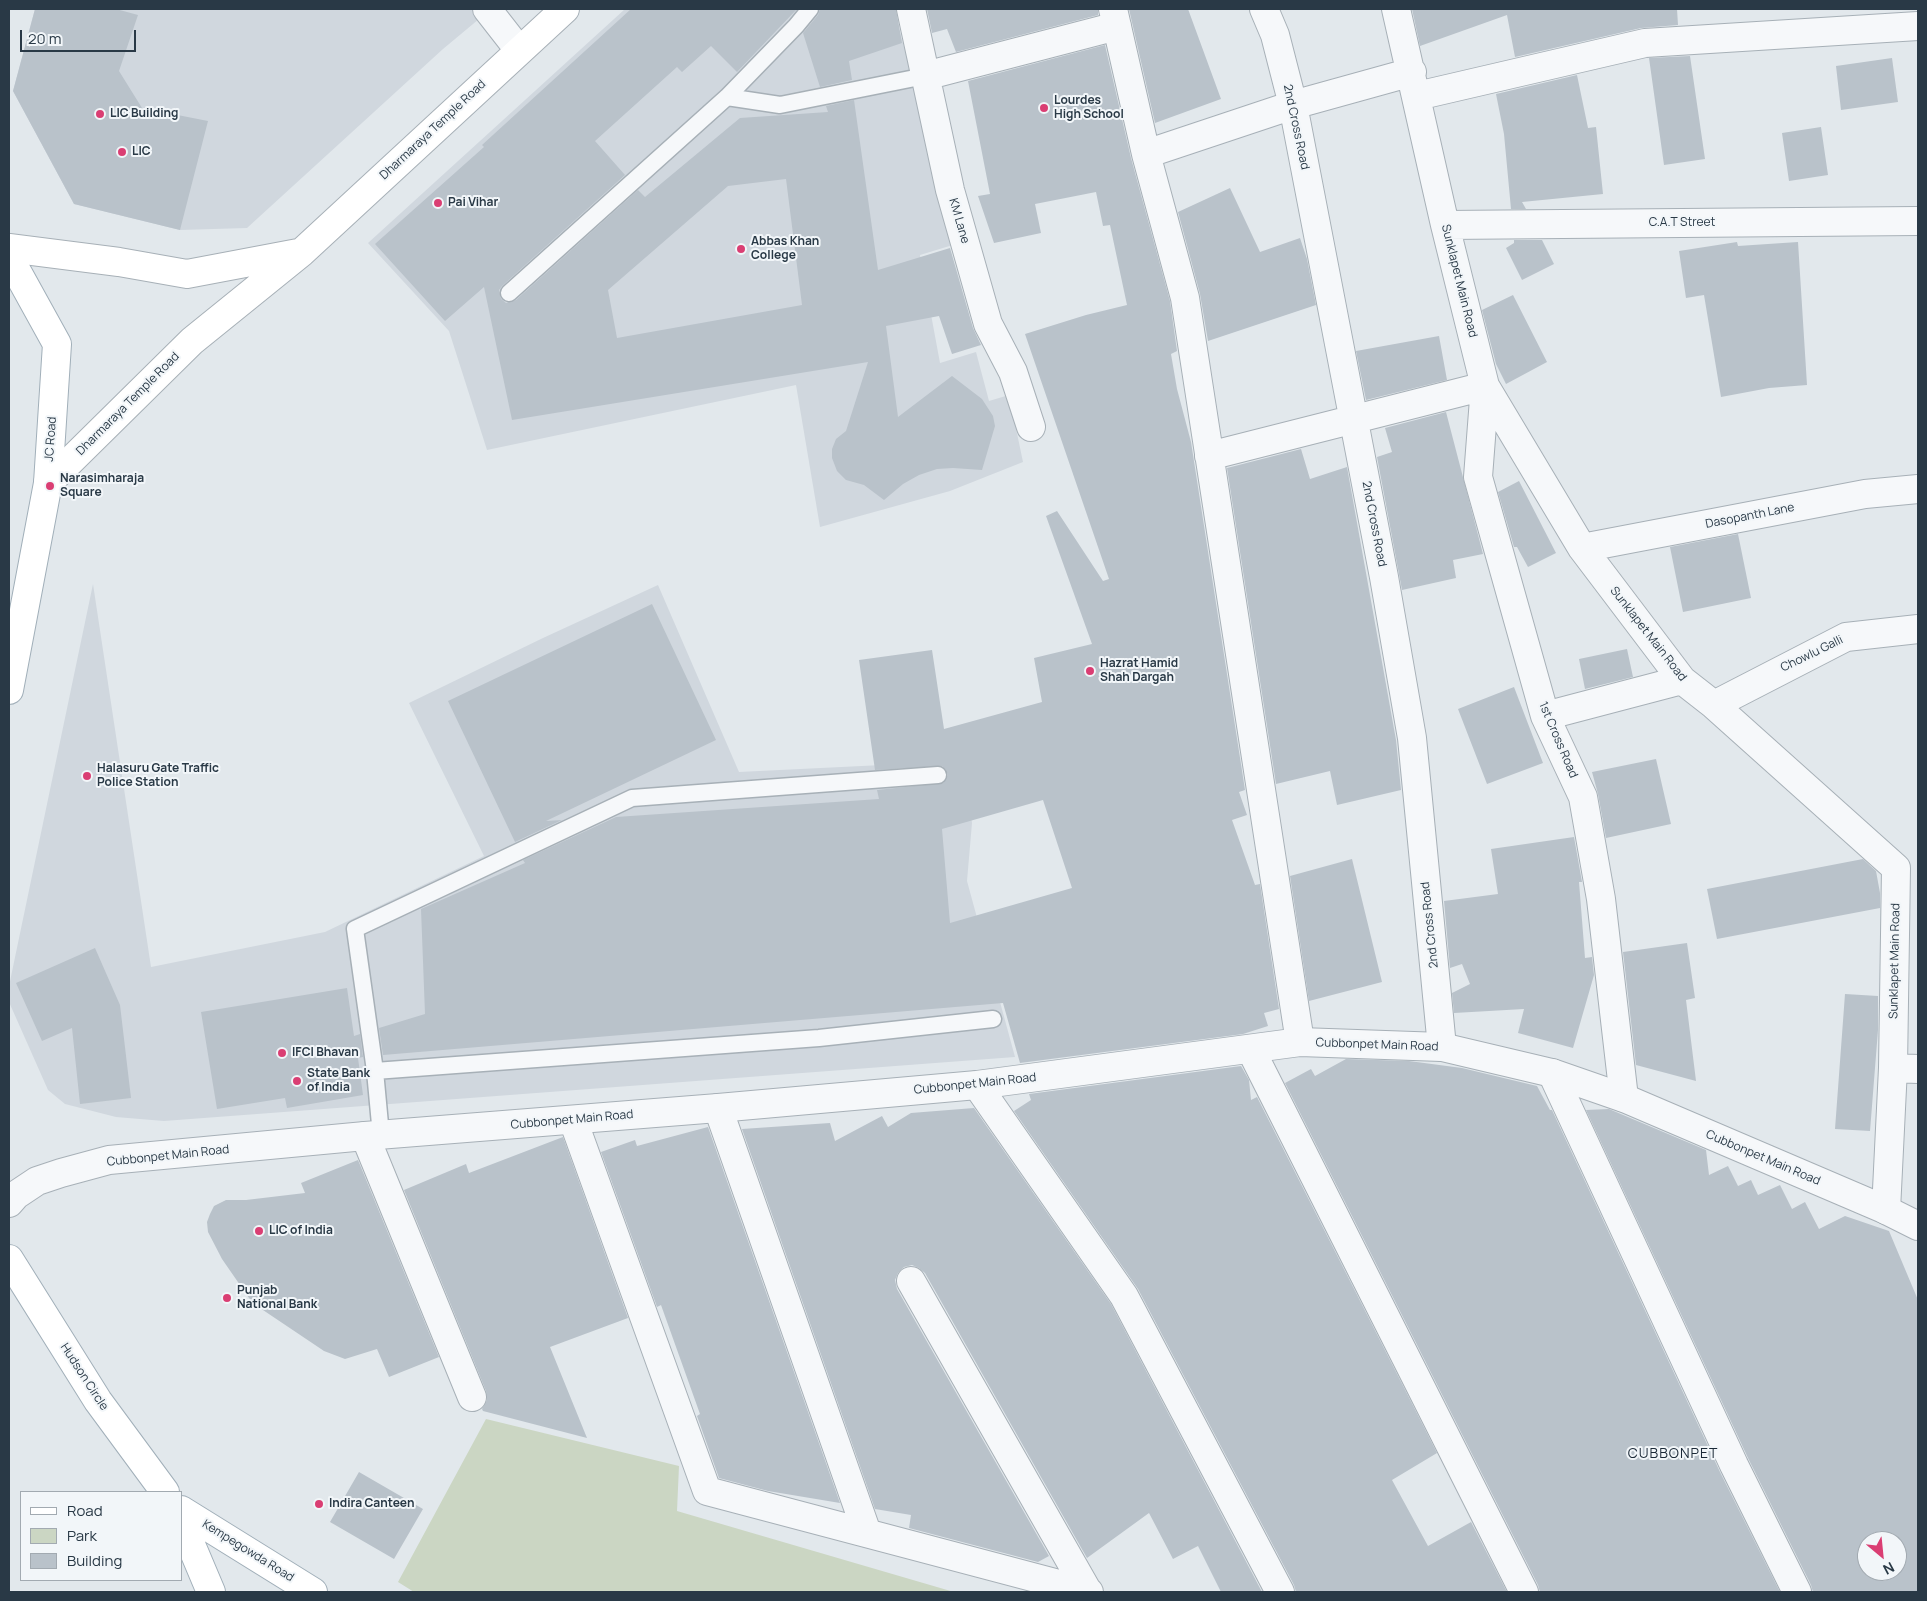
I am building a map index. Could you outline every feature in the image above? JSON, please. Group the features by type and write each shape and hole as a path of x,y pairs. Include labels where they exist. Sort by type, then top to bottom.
{"main road":[{"name":"Dharmaraya Temple Road","path":"48,483 192,341 302,252 565,9"},
{"path":"9,248 119,262 187,274 302,252"},
{"name":"JC Road","path":"9,257 58,344 48,483 9,690"},
{"name":"Hudson Circle","path":"9,1259 98,1400 164,1491"},
{"name":"Kempegowda Road","path":"182,1511 313,1592"},
{"path":"182,1523 210,1592"}],"street":[{"path":"487,9 519,50"},
{"name":"KM Lane","path":"911,9 950,190 988,324 1013,372 1031,427"},
{"name":"2nd Cross Road","path":"1264,9 1275,35 1293,105 1354,418 1412,738 1442,1047"},
{"name":"Sunklapet Main Road","path":"1396,9 1445,225 1486,386 1582,548 1682,680 1714,705 1907,870 1906,1068 1886,1210"},
{"path":"926,76 1115,18 1146,154 1185,298 1300,1042"},
{"path":"1146,154 1293,105 1645,43 1918,26"},
{"name":"C.A.T Street","path":"1445,225 1918,221"},
{"path":"1209,456 1486,386"},
{"name":"1st Cross Road","path":"1486,386 1478,477 1545,716 1583,797 1601,899 1624,1098"},
{"name":"Dasopanth Lane","path":"1582,548 1865,494 1918,489"},
{"name":"Chowlu Galli","path":"1714,705 1846,637 1918,628"},
{"path":"1545,716 1682,680"},
{"name":"Cubbonpet Main Road","path":"9,1203 16,1195 37,1182 109,1160 977,1085 1252,1050 1300,1042 1442,1047 1552,1073 1624,1098 1886,1210 1917,1229"},
{"path":"1252,1050 1524,1592"},
{"path":"1552,1073 1734,1465 1797,1592"},
{"path":"977,1085 1124,1296 1280,1592"},
{"path":"718,1108 867,1533"},
{"path":"573,1120 707,1491 1088,1592"},
{"path":"373,1136 472,1397"},
{"path":"911,1281 1088,1592"}],"lane":[{"path":"509,293 727,97 810,9"},
{"path":"727,97 780,105 926,76"},
{"path":"373,1136 375,1071 355,929 632,798 938,775"},
{"path":"375,1071 819,1038 993,1019"}],"shaded area":[{"path":"35,9 491,9 443,49 247,228 180,230 74,204 13,91"},
{"path":"625,9 893,9 956,244 920,255 940,363 976,352 989,401 1009,395 1023,462 950,491 820,527 796,385 487,450 449,331 368,243"},
{"path":"93,584 151,967 325,932 484,856 409,703 658,585 739,772 964,761 972,823 967,881 1015,1057 164,1121 116,1117 65,1104 48,1090 9,1002 9,986"}],"green space":[{"path":"486,1419 679,1466 677,1511 954,1592 414,1592 398,1582"}],"building":[{"name":"LIC Building","path":"35,9 116,9 138,15 119,71 142,108 208,121 180,230 74,204 13,91"},
{"path":"631,9 797,9 737,72 711,46 682,72 677,67 595,141 625,175 502,286 499,290 501,299 506,303 516,300 638,190 645,197 740,118 828,112 826,106 854,100 878,270 950,248 973,328 981,345 952,354 939,316 886,326 898,417 952,376 982,399 993,416 995,426 982,470 937,469 919,475 903,484 884,500 864,485 846,480 837,471 832,458 832,449 836,439 846,431 868,362 512,420 484,287 445,321 375,244 484,147 482,145","holes":["786,179 802,305 617,338 608,290 728,186"]},
{"path":"820,9 896,9 902,43 849,61 852,80 820,87 803,33 818,15"},
{"path":"927,9 1098,9 1098,15 956,52 947,29 932,33"},
{"path":"1129,9 1188,9 1221,99 1155,123"},
{"path":"1412,9 1677,9 1678,25 1641,28 1515,57 1507,15 1420,46"},
{"path":"1105,45 1131,158 1170,301 1177,351 1171,354 1177,389 1191,442 1245,790 1239,792 1247,815 1232,820 1255,885 1260,884 1279,1009 1264,1013 1268,1026 1243,1034 1020,1063 1003,1003 383,1055 379,1028 425,1014 421,909 525,863 523,860 616,817 879,799 877,790 943,783 948,775 942,766 875,770 859,660 932,650 944,729 1042,702 1034,658 1092,644 1046,516 1057,511 1103,581 1109,579 1025,334 1086,315 1127,305 1110,225 1103,226 1096,192 1035,204 1041,233 994,243 978,196 990,194 968,81","holes":["1043,800 1072,888 950,923 942,829"]},
{"path":"1690,56 1705,159 1664,165 1649,58"},
{"path":"1892,58 1898,102 1841,110 1836,66"},
{"path":"1577,75 1588,128 1596,127 1603,194 1522,202 1526,209 1511,209 1504,134 1496,94"},
{"path":"1821,127 1828,175 1789,181 1782,133"},
{"path":"1230,188 1260,252 1300,238 1307,259 1316,305 1208,341 1200,294 1178,212"},
{"path":"1514,240 1542,240 1554,264 1522,280 1506,248 1514,243"},
{"path":"1737,242 1738,246 1798,242 1807,385 1769,388 1721,397 1704,295 1686,298 1679,251"},
{"path":"1513,295 1547,362 1506,384 1496,364 1482,310"},
{"path":"1439,336 1447,380 1366,400 1356,351"},
{"path":"1446,412 1483,554 1453,560 1456,578 1402,590 1377,457 1392,452 1385,428"},
{"path":"1301,449 1310,479 1347,467 1396,740 1401,790 1337,805 1330,771 1276,784 1227,468"},
{"path":"1519,481 1556,553 1528,567 1517,547 1514,547 1498,492"},
{"path":"1738,534 1751,598 1683,612 1670,547"},
{"path":"652,604 716,740 546,821 562,820 515,842 448,701"},
{"path":"1627,649 1633,677 1585,689 1579,659"},
{"path":"1514,687 1543,763 1487,784 1458,709"},
{"path":"1656,759 1671,824 1606,838 1592,772"},
{"path":"1574,837 1582,882 1579,882 1585,958 1592,957 1594,975 1573,1048 1518,1033 1524,1009 1454,1013 1452,993 1470,984 1462,964 1450,968 1444,901 1498,894 1491,849"},
{"path":"1352,859 1382,982 1309,1001 1290,876"},
{"path":"1863,859 1876,871 1880,893 1880,908 1717,939 1707,889"},
{"path":"1687,943 1695,998 1686,1000 1696,1081 1636,1065 1623,952"},
{"path":"95,948 120,1005 131,1098 80,1104 72,1028 42,1041 16,983"},
{"name":"IFCI Bhavan","path":"347,988 354,1036 360,1034 363,1057 358,1058 363,1095 287,1108 285,1098 217,1109 201,1012"},
{"path":"1845,994 1878,996 1878,1030 1870,1131 1835,1129"},
{"path":"1346,1059 1409,1061 1462,1068 1537,1086 1550,1110 1552,1110 1720,1472 1780,1592 1540,1592 1285,1083 1311,1069 1315,1076"},
{"path":"1241,1066 1249,1080 1251,1100 1257,1097 1437,1453 1392,1480 1428,1546 1471,1522 1507,1592 1296,1592 1138,1289 1014,1111 1031,1100 1029,1094"},
{"path":"974,1108 1111,1304 1262,1592 1221,1592 1198,1546 1173,1559 1149,1513 1087,1558 925,1273 912,1265 904,1267 898,1273 895,1280 897,1289 1049,1556 1038,1562 909,1528 911,1515 875,1509 742,1129 830,1123 835,1141 882,1116 888,1127 911,1113"},
{"path":"1609,1109 1706,1150 1709,1175 1728,1166 1738,1186 1751,1180 1758,1195 1780,1185 1792,1209 1805,1202 1819,1229 1845,1216 1889,1231 1918,1300 1918,1592 1813,1592 1748,1458 1586,1110"},
{"path":"708,1127 840,1503 768,1491 719,1478 697,1416 700,1414 661,1305 657,1307 601,1152 635,1140 637,1146"},
{"path":"563,1137 628,1318 550,1347 587,1438 483,1411 482,1409 487,1400 486,1391 404,1190 466,1164 469,1173"},
{"path":"358,1160 439,1357 389,1377 377,1349 345,1359 324,1351 257,1306 249,1298 222,1259 208,1232 207,1222 214,1206 226,1200 246,1200 305,1193 301,1183"},
{"path":"359,1472 423,1509 394,1559 330,1522"}],"place":[{"name":"Lourdes High School","path":"1044,108"},
{"name":"LIC Building","path":"100,114"},
{"name":"LIC","path":"122,152"},
{"name":"Pai Vihar","path":"438,203"},
{"name":"Abbas Khan College","path":"741,249"},
{"name":"Narasimharaja Square","path":"50,486"},
{"name":"Hazrat Hamid Shah Dargah","path":"1090,671"},
{"name":"Halasuru Gate Traffic Police Station","path":"87,776"},
{"name":"IFCI Bhavan","path":"282,1053"},
{"name":"State Bank of India","path":"297,1081"},
{"name":"LIC of India","path":"259,1231"},
{"name":"Punjab National Bank","path":"227,1298"},
{"name":"Indira Canteen","path":"319,1504"}],"district":[{"name":"CUBBONPET","path":"1673,1454"}]}
